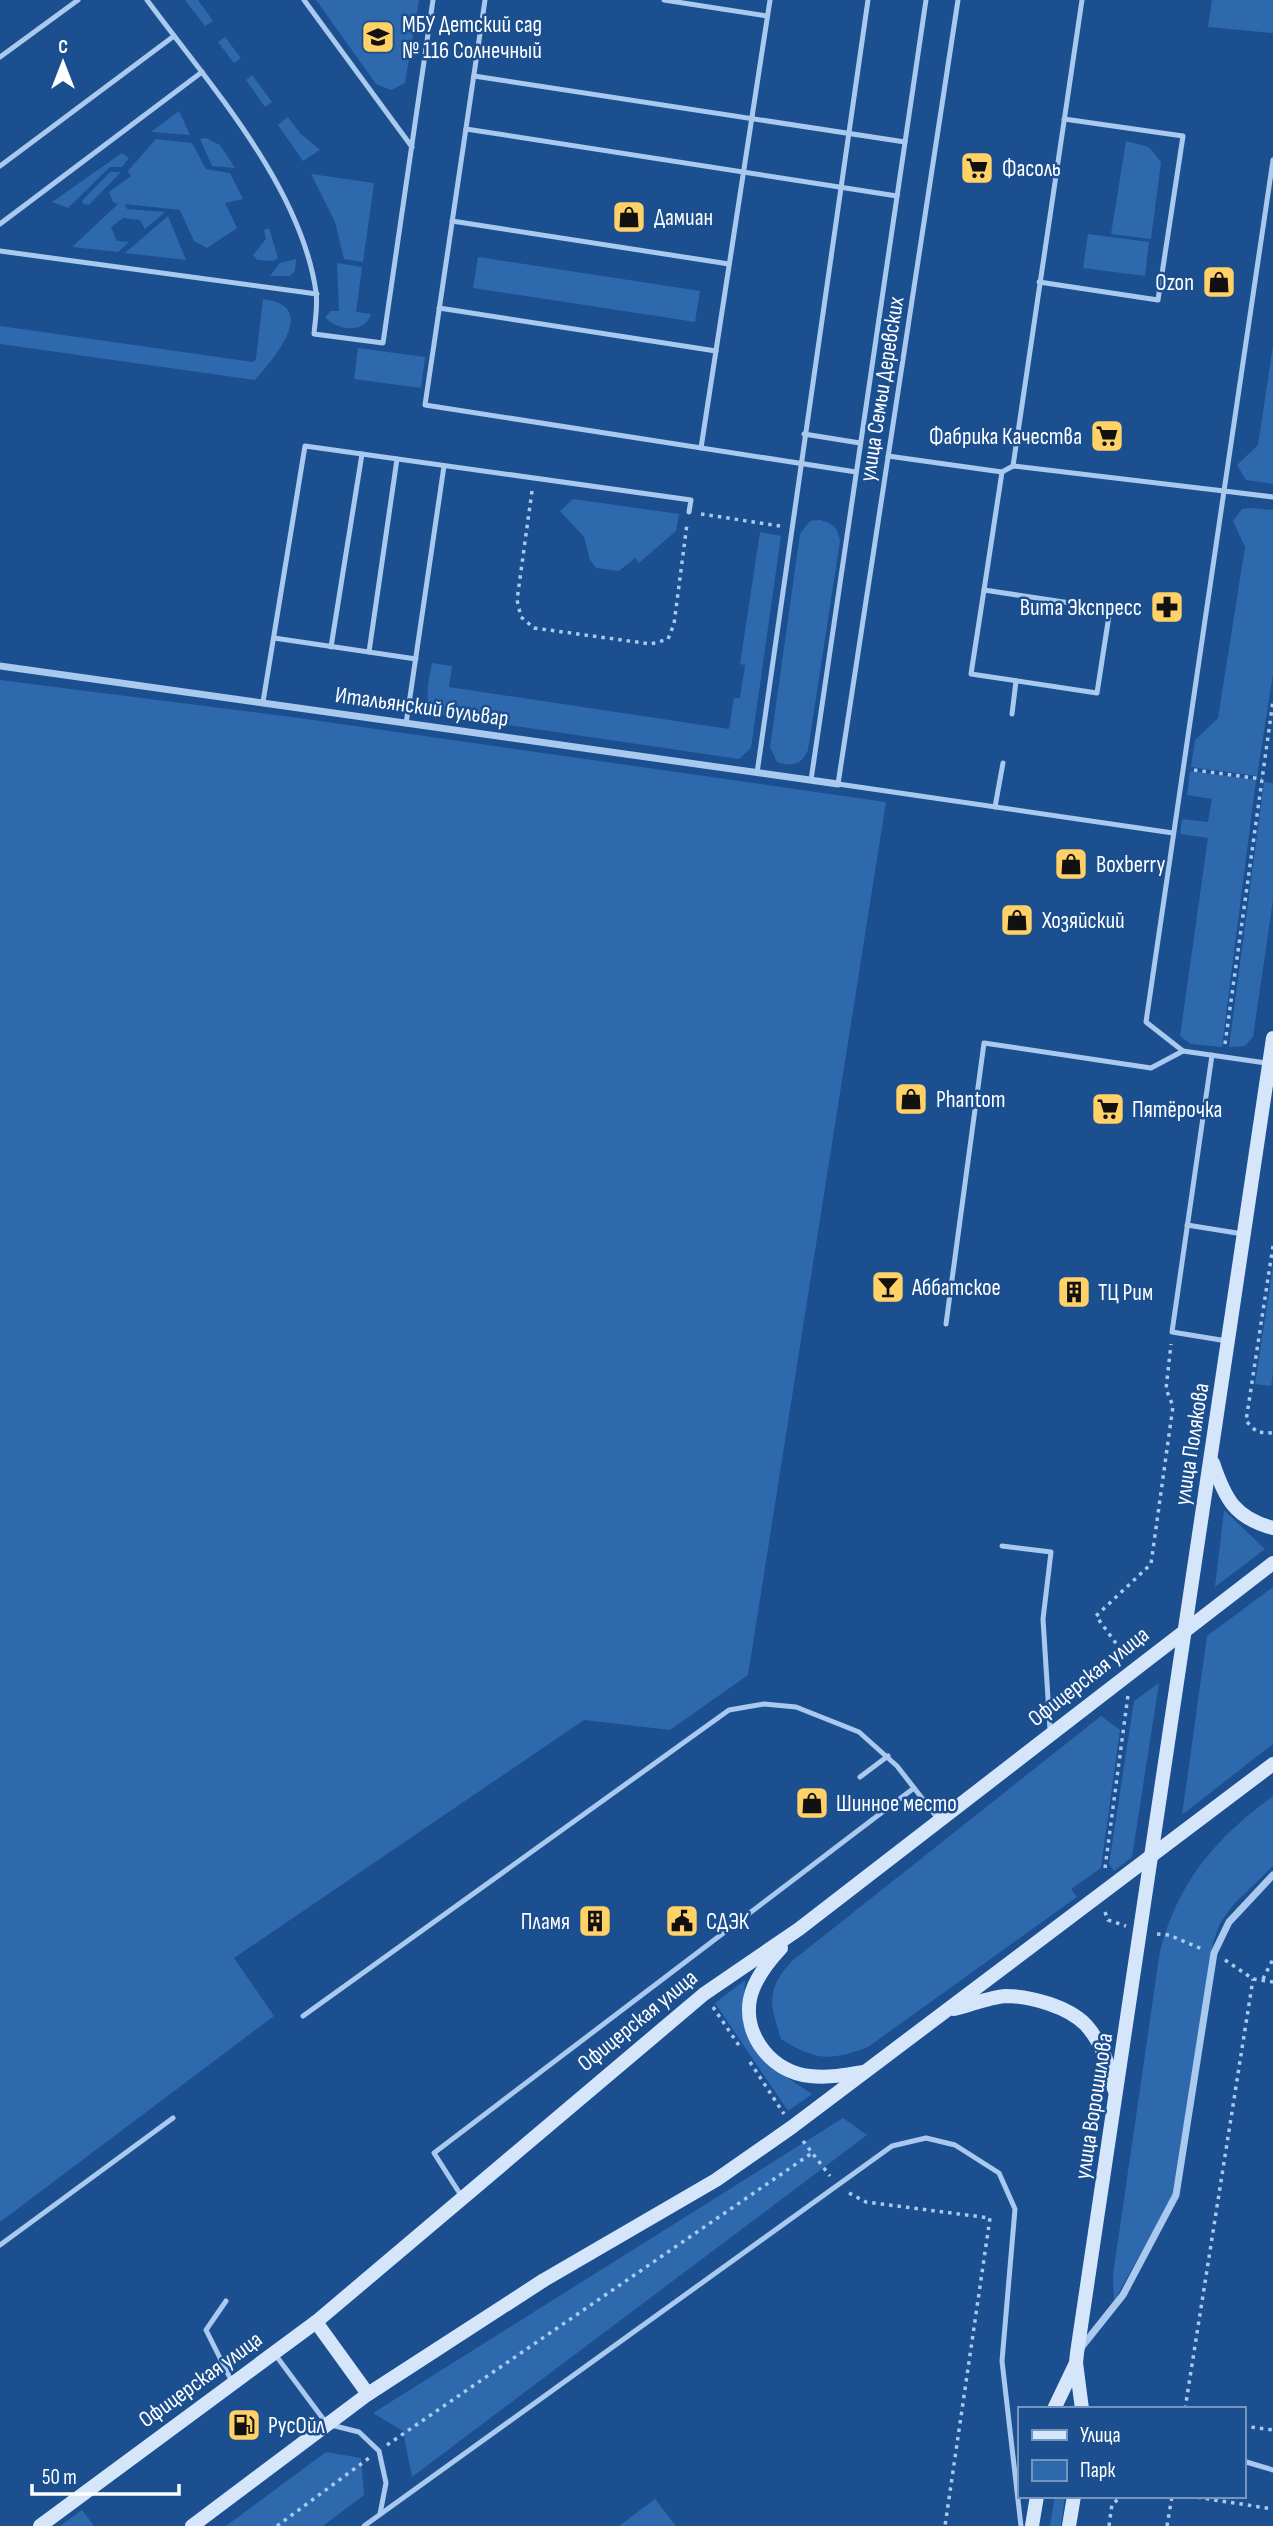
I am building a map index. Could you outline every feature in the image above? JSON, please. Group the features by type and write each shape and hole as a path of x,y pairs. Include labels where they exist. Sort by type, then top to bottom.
{"main road":[{"name":"улица Полякова","path":"1152,1856 1244,1234 1266,1129 1273,1038"},
{"path":"1212,1459 1222,1492 1238,1513 1273,1528"},
{"name":"Офицерская улица","path":"40,2526 316,2322 704,1994 799,1930 1273,1563"},
{"path":"192,2526 368,2394 544,2280 716,2180 792,2127 1273,1765"},
{"name":"улица Ворошилова","path":"1055,2407 1076,2358 1152,1856"},
{"path":"799,1930 764,1966 750,2000 754,2037 774,2063 807,2077 869,2071"},
{"path":"947,2010 1006,1996 1042,2001 1065,2012 1086,2025 1109,2065 1117,2101"},
{"path":"316,2322 368,2394"},
{"name":"улица Ворошилова","path":"1076,2358 1082,2407"},
{"path":"1032,2526 1037,2498"},
{"path":"1069,2526 1074,2498"}],"street":[{"name":"Итальянский бульвар","path":"0,666 838,784"},
{"path":"1076,2358 1123,2295 1176,2195 1214,1954 1229,1922 1271,1879"}],"lane":[{"path":"0,57 78,0"},
{"path":"147,0 202,72 289,204 303,239 317,294 314,334 383,343 433,0"},
{"path":"304,0 412,147"},
{"path":"485,0 425,405 856,471"},
{"path":"664,0 767,16"},
{"path":"701,447 770,0"},
{"path":"757,773 868,0"},
{"path":"811,780 926,0"},
{"name":"улица Семьи Деревских","path":"838,784 958,0"},
{"path":"1013,466 1082,0"},
{"path":"0,166 174,36"},
{"path":"0,224 202,72"},
{"path":"474,76 905,142"},
{"path":"1039,282 1158,300 1183,136 1064,119"},
{"path":"466,129 897,196"},
{"path":"1269,1063 1183,1051 1146,1022 1273,160"},
{"path":"452,221 729,264"},
{"path":"0,251 317,294"},
{"path":"439,308 716,351"},
{"path":"804,434 860,443"},
{"path":"263,702 305,446 691,500 689,512"},
{"path":"331,647 362,454"},
{"path":"888,456 1002,471 1013,466 1273,496"},
{"path":"369,652 397,459"},
{"path":"407,724 444,466"},
{"path":"984,590 1110,609 1097,693 971,674 1002,471"},
{"path":"274,638 416,659"},
{"path":"1012,714 1016,681"},
{"path":"995,807 1003,763"},
{"path":"838,784 1172,833"},
{"path":"946,1324 984,1043 1151,1068 1183,1051"},
{"path":"1212,1055 1172,1332 1229,1341"},
{"path":"1187,1225 1244,1234"},
{"path":"1002,1546 1051,1552 1043,1619 1051,1733"},
{"path":"303,2016 729,1710 764,1704 796,1707 859,1732 888,1756 939,1820"},
{"path":"860,1777 888,1756"},
{"path":"463,2199 434,2153 914,1788"},
{"path":"0,2245 173,2118"},
{"path":"364,2526 892,2146 926,2138 955,2145 999,2173 1015,2209 1002,2361 1006,2416 1021,2526"},
{"path":"226,2301 206,2330 232,2382"},
{"path":"274,2353 327,2424 359,2432 379,2451 386,2483 380,2514"},
{"path":"1245,2462 1272,2469"}],"path":[{"path":"534,478 517,600 521,617 534,628 651,644 668,639 674,624 689,512 785,526"},
{"path":"1223,1056 1273,701"},
{"path":"1182,768 1262,779"},
{"path":"1273,1246 1246,1421 1257,1432 1273,1433"},
{"path":"1134,1669 1096,1616 1151,1564 1173,1406 1166,1389 1172,1332"},
{"path":"1099,1873 1106,1868 1129,1691"},
{"path":"1099,1897 1108,1920 1142,1932 1169,1935 1214,1954 1254,1979 1273,1982"},
{"path":"1262,1980 1273,1959"},
{"path":"1185,2407 1254,1979"},
{"path":"792,2127 838,2187 866,2202 990,2218 945,2526"},
{"path":"277,2526 379,2451 813,2153"},
{"path":"1245,2426 1273,2430"},
{"path":"1109,2526 1112,2504 1120,2498"},
{"path":"1167,2526 1172,2498"},
{"path":"1202,2498 1273,2509"}],"green space":[{"path":"185,0 198,0 213,21 205,26"},
{"name":"МБУ Детский сад № 116 Солнечный","path":"316,0 419,0 405,83 391,90 376,84"},
{"path":"1212,0 1273,0 1273,33 1208,27"},
{"path":"225,37 241,58 234,63 218,42"},
{"path":"252,75 272,102 265,107 246,80"},
{"path":"179,111 190,135 151,132"},
{"path":"288,117 300,133 320,150 303,161 278,125"},
{"path":"206,138 220,145 235,168 212,166 200,139"},
{"path":"156,139 192,143 206,169 230,173 243,199 225,203 237,228 207,248 194,241 180,210 125,204 127,209 165,212 145,229 140,220 123,218 111,227 117,241 129,242 118,252 72,247 118,204 113,202 109,192 131,176 128,171"},
{"path":"1126,141 1149,147 1161,162 1151,239 1111,234"},
{"path":"122,153 129,158 122,167 110,167 68,208 52,202"},
{"path":"110,172 121,172 89,205 83,204 82,201"},
{"path":"311,174 374,183 363,262 344,259 335,222"},
{"path":"168,216 186,260 125,253"},
{"path":"269,228 278,258 273,261 257,260 253,255 266,239 264,230"},
{"path":"1088,234 1149,242 1145,276 1083,268"},
{"path":"478,257 700,291 695,322 473,288"},
{"path":"296,259 295,271 290,276 270,276 280,263"},
{"path":"337,263 362,267 356,312 371,314 363,325 343,327 325,317 331,311 339,311"},
{"path":"263,299 280,304 289,312 291,322 281,347 255,380 0,344 0,326 253,362 256,359"},
{"path":"1273,346 1273,484 1246,480 1237,465 1258,445"},
{"path":"358,348 425,357 421,388 354,379"},
{"path":"573,499 679,514 676,531 639,563 635,558 619,571 596,568 590,560 584,537 560,511"},
{"path":"1242,509 1273,510 1273,674 1257,776 1191,767 1195,740 1218,718 1245,547 1233,521"},
{"path":"820,520 834,527 840,541 808,750 796,764 787,764 777,762 770,747 800,534 810,521"},
{"path":"760,532 781,536 751,748 739,759 433,714 427,696 432,663 452,666 449,687 729,729 734,698 740,698 745,665 740,664"},
{"path":"0,680 292,717 886,802 748,1675 670,1730 584,1720 234,1958 274,2016 0,2222"},
{"path":"1190,771 1256,780 1222,1047 1191,1044 1180,1036 1208,838 1180,834 1182,819 1208,822 1212,799 1187,795"},
{"path":"1264,782 1273,783 1273,900 1253,1037 1245,1046 1229,1047"},
{"path":"1273,1266 1273,1373 1271,1386 1255,1384"},
{"path":"1224,1510 1265,1549 1215,1587"},
{"path":"1273,1587 1273,1744 1182,1815 1207,1636"},
{"path":"1159,1683 1132,1857 1114,1871 1109,1864 1134,1701"},
{"path":"1101,1716 1120,1730 1101,1868 1071,1889 1077,1897 868,2047 843,2055 823,2056 804,2052 781,2039 772,1998 777,1981 792,1961"},
{"path":"1273,1796 1273,1866 1234,1904 1220,1923 1213,1943 1172,2197 1114,2301 1113,2275 1160,1951 1178,1903 1202,1863 1234,1828"},
{"path":"745,1980 744,2006 773,2068 812,2094 788,2111 715,2003"},
{"path":"843,2118 867,2135 412,2477 403,2431 373,2413"},
{"path":"326,2452 361,2458 364,2495 323,2526 226,2526"},
{"path":"1055,2498 1065,2498 1061,2526 1050,2526"},
{"path":"655,2499 676,2526 619,2526"},
{"path":"82,2510 94,2526 60,2526"}],"place":[{"name":"МБУ Детский сад № 116 Солнечный","path":"378,37"},
{"name":"Фасоль","path":"977,168"},
{"name":"Дамиан","path":"629,217"},
{"name":"Ozon","path":"1219,282"},
{"name":"Фабрика Качества","path":"1107,436"},
{"name":"Вита Экспресс","path":"1167,607"},
{"name":"Boxberry","path":"1071,864"},
{"name":"Хозяйский","path":"1017,920"},
{"name":"Phantom","path":"911,1099"},
{"name":"Пятёрочка","path":"1108,1109"},
{"name":"Аббатское","path":"888,1287"},
{"name":"ТЦ Рим","path":"1074,1292"},
{"name":"Шинное место","path":"812,1803"},
{"name":"Пламя","path":"595,1921"},
{"name":"СДЭК","path":"682,1921"},
{"name":"РусОйл","path":"244,2425"}]}
